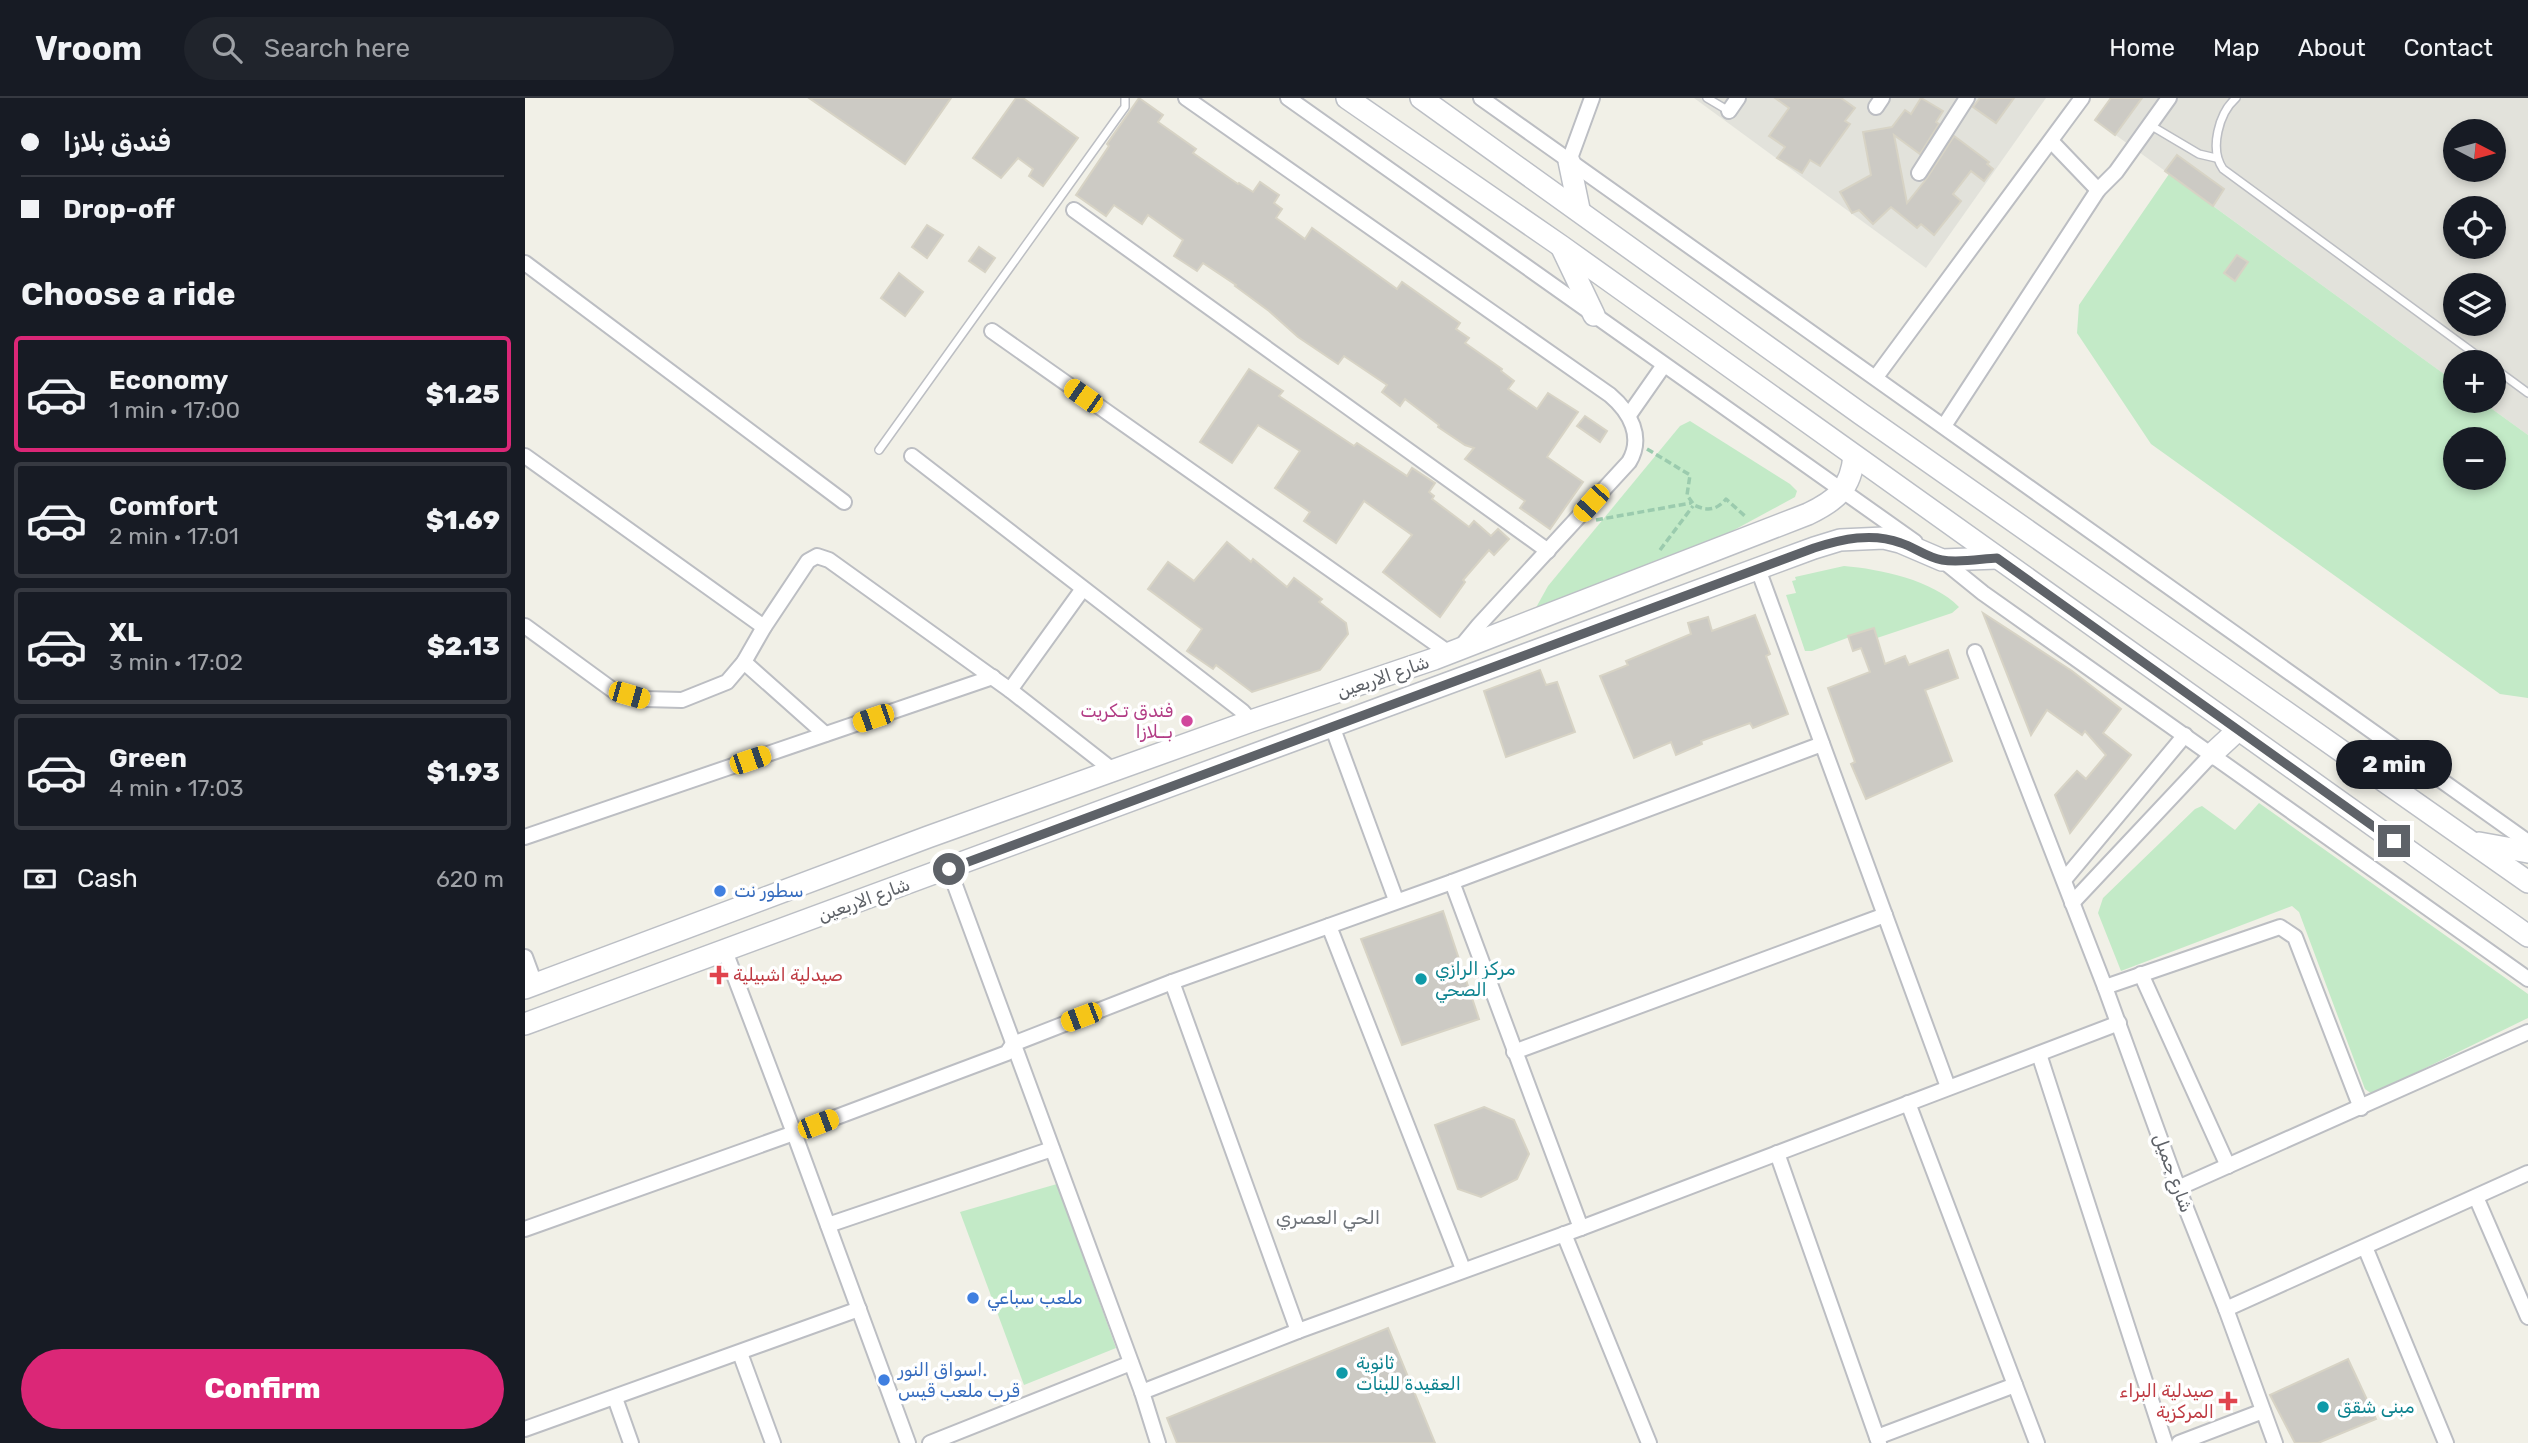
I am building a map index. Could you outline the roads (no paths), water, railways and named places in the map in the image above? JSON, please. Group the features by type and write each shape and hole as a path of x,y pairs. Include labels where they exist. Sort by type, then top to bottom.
{"main road":[{"path":"1347,98 1561,246 2528,936"},
{"path":"1421,98 1861,414 2528,882"},
{"path":"1569,161 1579,209"},
{"path":"1561,246 1594,315"},
{"path":"1841,491 1848,484 1854,456"},
{"name":"شارع الاربعين","path":"530,986 927,837 1447,654 1815,511 1841,491"},
{"name":"شارع الاربعين","path":"525,1024 1840,540 1884,538 1941,560 1997,558"},
{"path":"1442,687 1447,654"},
{"path":"2212,754 2238,730"},
{"path":"2471,841 2528,852"}],"street":[{"path":"992,331 1447,654 1479,625 1629,462 1636,444 1629,415 1610,395 1186,98"},
{"path":"1288,98 2528,979"},
{"path":"1481,98 2528,842"},
{"path":"1569,161 1591,98"},
{"path":"1730,111 1738,98"},
{"path":"1919,173 1967,98"},
{"path":"1876,377 2082,98"},
{"path":"1944,426 2098,190 2116,172 2169,98"},
{"path":"2051,141 2098,190"},
{"path":"1074,210 1548,551"},
{"path":"525,263 844,502"},
{"path":"1629,415 1664,365"},
{"path":"525,456 764,628"},
{"path":"912,456 1242,712 1251,722"},
{"path":"525,626 614,691 644,699 682,700 727,682 744,662 808,561 817,556 829,559 993,677 1115,772"},
{"path":"1758,569 1948,1087"},
{"path":"1010,690 1082,590"},
{"name":"شارع جميل","path":"1975,652 2119,1023 2178,1188 2275,1443"},
{"path":"744,662 825,734"},
{"path":"525,837 993,677"},
{"path":"1332,726 1396,900"},
{"path":"2064,880 2185,735"},
{"path":"525,1229 795,1133 1007,1053 1013,1044 1172,982 1452,882 1822,744"},
{"path":"2072,903 2212,754"},
{"path":"949,869 1142,1392 1158,1443"},
{"path":"1452,882 1581,1228"},
{"path":"1514,1052 1885,915"},
{"path":"1329,926 1463,1269"},
{"path":"2105,987 2280,927 2295,937 2361,1108"},
{"path":"725,951 795,1133 908,1443"},
{"path":"525,957 530,986"},
{"path":"2141,974 2228,1166"},
{"path":"1172,982 1298,1331"},
{"path":"1142,1392 2119,1023"},
{"path":"2178,1188 2528,1032"},
{"path":"2039,1054 2165,1443"},
{"path":"1908,1103 2037,1443"},
{"path":"828,1226 1052,1149"},
{"path":"1777,1153 1878,1440 2015,1385"},
{"path":"2226,1309 2528,1173"},
{"path":"2476,1197 2528,1318"},
{"path":"1564,1234 1649,1443"},
{"path":"2365,1247 2446,1443"},
{"path":"525,1429 859,1309"},
{"path":"740,1353 773,1443"},
{"path":"930,1443 1131,1363"},
{"path":"615,1398 631,1443"},
{"path":"2179,1443 2263,1411"}],"lane":[{"path":"879,450 1125,107 1125,98"},
{"path":"1707,98 1730,111"},
{"path":"2236,98 2225,110 2217,138 2217,158 2223,169 2470,350"},
{"path":"2150,125 2199,154 2217,158"},
{"path":"2506,377 2528,393"}],"place":[{"name":"فندق تـكريت بــلازا","path":"1187,721"},
{"name":"سطور نت","path":"720,891"},
{"name":"صيدلية اشبيلية","path":"719,975"},
{"name":"مركز الرازي الصحي","path":"1421,979"},
{"name":"ملعب سباعي","path":"973,1298"},
{"name":"ثانوية العقيدة للبنات","path":"1342,1373"},
{"name":"اسواق النور. قرب ملعب قيس","path":"884,1380"},
{"name":"صيدلية البراء المركزية","path":"2228,1401"},
{"name":"مبنى شقق","path":"2323,1407"}],"district":[{"name":"الحي العصري","path":"1328,1217"}]}
